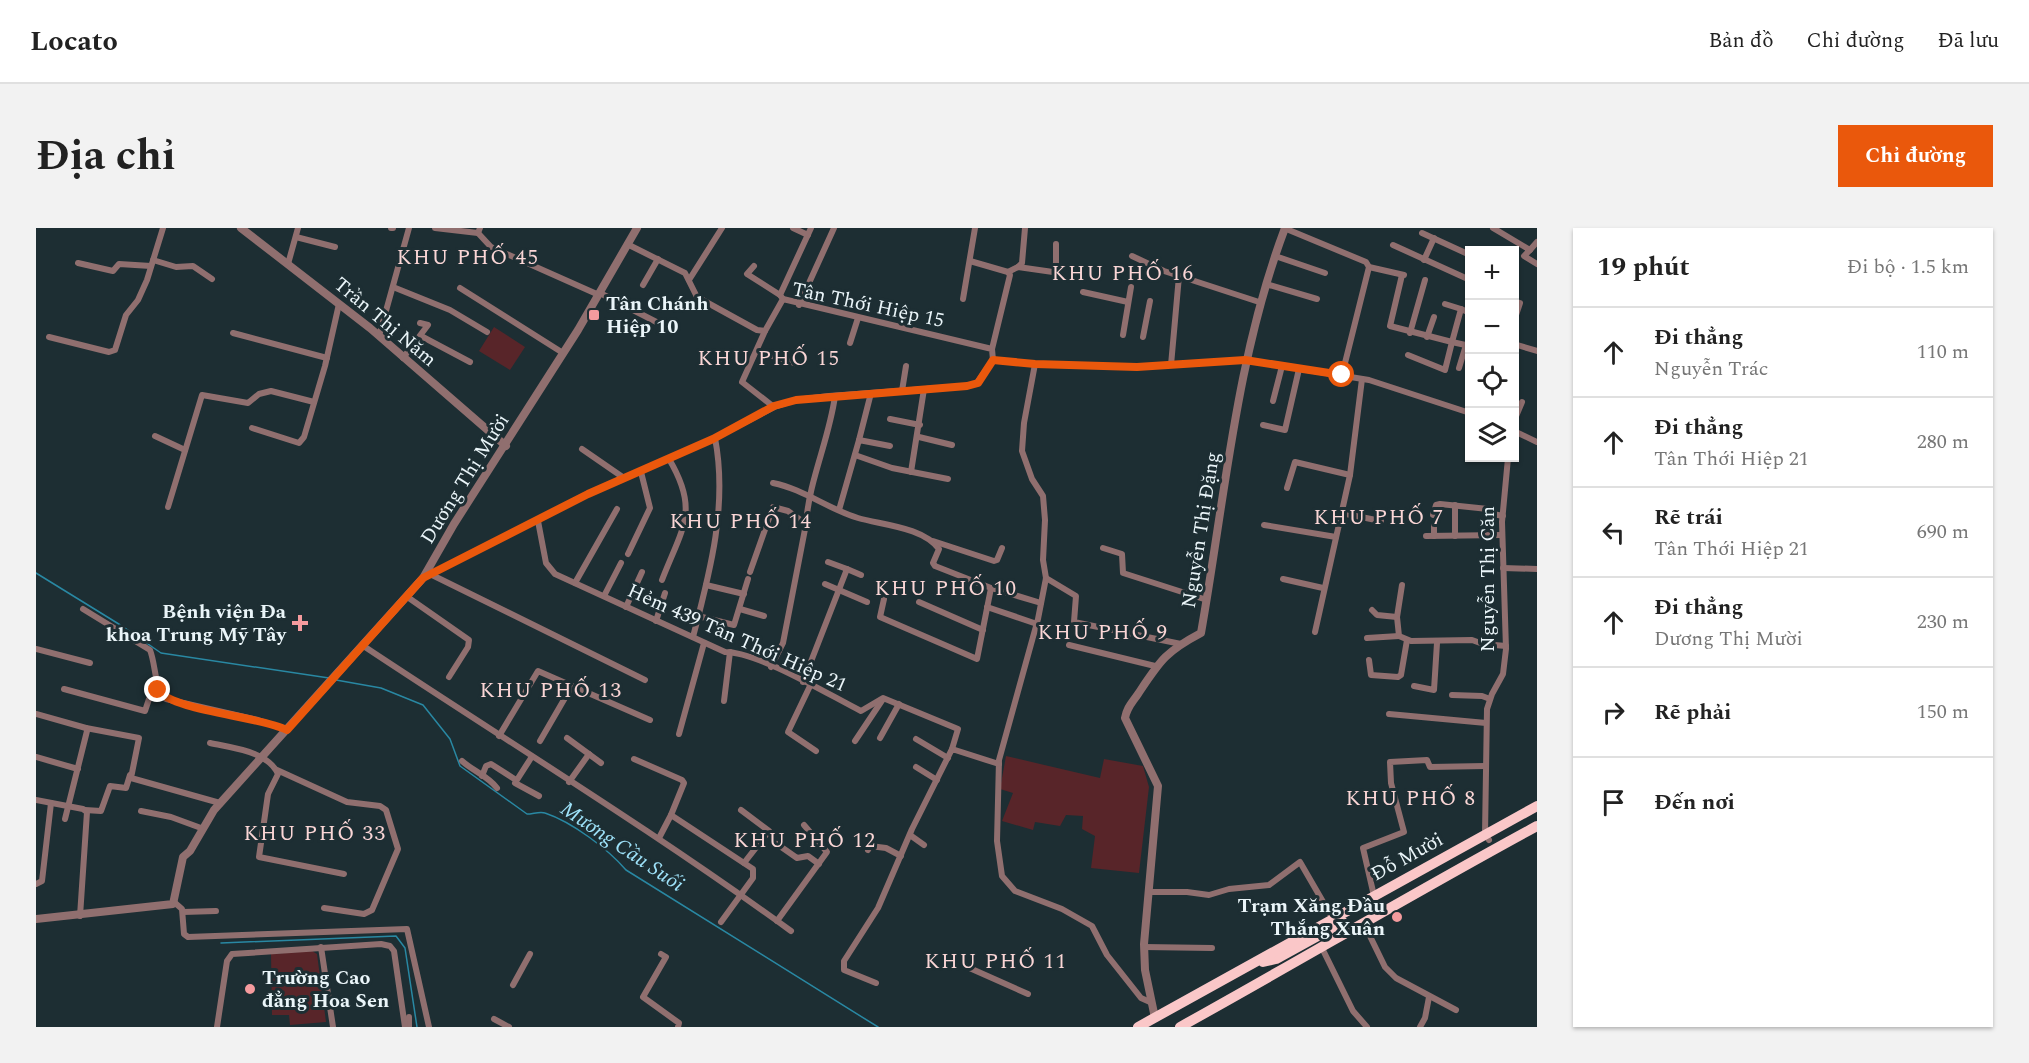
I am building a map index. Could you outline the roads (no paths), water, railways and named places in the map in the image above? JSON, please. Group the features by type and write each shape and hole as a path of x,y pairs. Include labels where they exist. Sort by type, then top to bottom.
{"highway":[{"name":"Đỗ Mười","path":"1138,1027 1153,1022 1268,959 1276,959 1537,806"},
{"name":"Đỗ Mười","path":"1153,1022 1374,896 1487,837 1537,814"},
{"name":"Đỗ Mười","path":"1180,1027 1537,826"},
{"name":"Đỗ Mười","path":"1186,1027 1322,948 1366,928 1537,833"}],"street":[{"path":"49,337 109,352 115,351 126,315 138,300 163,228"},
{"path":"288,264 298,228"},
{"path":"378,336 409,228"},
{"path":"435,228 479,231 491,247 600,294 670,329"},
{"name":"Dương Thị Mười","path":"174,902 183,857 190,851 201,828 220,803 423,578 454,524 506,446 600,294 637,228"},
{"path":"689,279 722,228"},
{"path":"793,228 808,235"},
{"path":"754,266 747,274 781,297 811,228"},
{"path":"799,305 834,228"},
{"path":"963,299 975,228"},
{"path":"970,261 1008,272 1018,267 1022,263 1025,228"},
{"path":"1285,228 1366,262 1369,267 1404,275 1390,326 1410,333 1465,344"},
{"name":"Nguyễn Thị Đặng","path":"1153,1022 1144,947 1158,786 1156,776 1125,718 1126,709 1155,666 1181,644 1201,633 1245,360 1259,302 1285,228"},
{"path":"1491,228 1530,250"},
{"name":"Trần Thị Năm","path":"243,229 378,336 506,446"},
{"path":"1422,233 1465,253"},
{"path":"296,237 335,247"},
{"path":"1424,260 1434,238"},
{"path":"1537,242 1524,256 1537,264"},
{"path":"627,244 685,273 697,297 757,330 765,331"},
{"path":"1018,267 1053,272 1056,263 1056,244"},
{"path":"1393,245 1465,278"},
{"path":"1132,256 1179,276 1259,302"},
{"path":"1275,256 1324,273"},
{"path":"643,285 658,259"},
{"path":"78,263 113,271 119,264 152,263 176,267 193,266 212,279"},
{"path":"1342,375 1369,267"},
{"path":"423,578 624,478 715,438 774,406 796,400 978,383 993,360 992,350 1010,275 1008,272"},
{"path":"1171,364 1179,276"},
{"path":"1410,333 1425,280"},
{"path":"1266,284 1317,299"},
{"path":"393,287 450,310 487,332"},
{"path":"1123,335 1131,287"},
{"path":"460,288 563,353"},
{"path":"1083,292 1128,302"},
{"name":"Tân Thới Hiệp 15","path":"774,406 742,382 781,297 799,305 992,350"},
{"path":"1143,337 1150,301"},
{"path":"252,428 299,443 304,437 327,358 339,304"},
{"path":"1445,304 1465,311"},
{"path":"1408,356 1445,370 1461,309"},
{"path":"1427,337 1434,317"},
{"path":"850,343 858,318"},
{"path":"403,358 428,325 420,323"},
{"path":"233,333 327,358"},
{"path":"421,336 470,362"},
{"path":"1519,345 1537,351"},
{"path":"757,351 797,364"},
{"path":"1459,368 1465,353"},
{"path":"993,360 1035,364 1137,367 1245,360 1379,382 1465,411"},
{"path":"1035,364 1024,423 1022,451 1032,479 1043,496 1045,520 1042,560 1047,578 1037,624 999,764 997,841 1002,876 1015,891 1068,911 1092,926 1107,955 1141,998 1150,1002"},
{"path":"902,391 906,366"},
{"path":"1274,401 1282,366"},
{"path":"1263,425 1285,430 1299,369"},
{"path":"1315,632 1323,588 1350,476 1362,379"},
{"path":"911,472 919,437 924,389"},
{"path":"168,507 202,395 248,403 259,393 271,391 314,402"},
{"path":"839,510 871,393"},
{"path":"771,666 783,643 806,524 809,496 831,423 835,396"},
{"path":"1519,410 1522,402"},
{"path":"890,419 920,425"},
{"path":"1519,433 1537,442"},
{"path":"155,436 185,450"},
{"path":"919,437 952,445"},
{"path":"693,638 706,585 721,497 720,461 715,438"},
{"path":"859,440 890,446"},
{"path":"582,449 624,478"},
{"path":"855,455 892,468 948,478"},
{"path":"662,580 687,514 686,494 669,459"},
{"path":"1287,488 1295,462 1350,476"},
{"name":"Nguyễn Thị Căn","path":"1487,837 1486,723 1490,699 1503,674 1506,646 1502,535 1509,462"},
{"path":"628,554 650,508 641,472"},
{"path":"773,483 786,485 839,510 994,561 997,560 1002,548"},
{"path":"1433,515 1436,505 1455,505 1488,509 1493,514 1503,516"},
{"path":"1455,505 1455,536"},
{"path":"698,616 734,625 773,507 788,511 806,524"},
{"path":"575,583 617,509"},
{"path":"1341,513 1381,521"},
{"name":"Hẻm 439 Tân Thới Hiệp 21","path":"538,521 549,569 575,583 704,643 771,666 861,711 883,698"},
{"path":"1264,525 1336,537"},
{"path":"1434,526 1430,536 1502,535"},
{"path":"933,542 939,549 933,563 935,566 992,588 1041,603"},
{"path":"1103,548 1122,554 1123,573 1207,600"},
{"path":"828,562 861,575"},
{"path":"604,596 621,563"},
{"path":"1503,568 1537,569"},
{"path":"803,682 847,569"},
{"path":"626,607 642,572"},
{"path":"432,575 645,680"},
{"path":"1047,578 1076,596 1074,622 1181,644"},
{"path":"1283,579 1323,588"},
{"path":"825,584 867,602"},
{"path":"706,585 744,594"},
{"path":"1399,636 1397,617 1402,585"},
{"path":"884,599 880,617 976,659 992,588"},
{"path":"656,621 665,593"},
{"path":"406,596 469,640 468,647 449,678"},
{"path":"919,602 983,630"},
{"path":"987,607 1037,624"},
{"path":"83,609 150,650 162,695"},
{"path":"740,609 764,616"},
{"path":"1372,610 1377,615 1397,617"},
{"path":"1367,638 1399,636 1407,640 1437,643 1472,640 1483,644 1506,646"},
{"path":"1369,660 1371,675 1398,677 1401,675 1407,640"},
{"path":"680,734 704,643"},
{"path":"1414,686 1434,690 1437,643"},
{"path":"362,645 531,758 659,838 792,931"},
{"path":"1069,645 1155,666"},
{"path":"36,649 90,663"},
{"path":"724,701 730,652"},
{"path":"499,736 536,672 650,720"},
{"path":"540,741 569,691 569,685"},
{"path":"810,686 788,732 816,751"},
{"path":"64,689 145,711 149,699 162,695 181,704 258,720 287,730"},
{"path":"1452,695 1482,696 1490,699"},
{"path":"855,741 883,698 958,729 948,758 878,908 844,961 844,970 876,983"},
{"path":"880,738 899,704"},
{"path":"36,714 86,728 139,738 126,788 110,786 101,811 36,800"},
{"path":"1389,714 1486,723"},
{"path":"65,819 86,728"},
{"path":"567,738 601,763"},
{"path":"916,739 948,758"},
{"path":"210,743 263,758 277,770 347,802 380,806 386,810 399,849 372,910 364,914 324,908"},
{"path":"952,749 999,764"},
{"path":"569,782 589,754"},
{"path":"36,757 78,769"},
{"path":"516,780 531,758"},
{"path":"633,759 682,780 684,783 659,838"},
{"path":"1374,896 1363,848 1404,832 1391,783 1390,762 1427,760 1430,767 1485,766"},
{"path":"462,761 474,772 492,781 497,788"},
{"path":"482,776 486,766 491,764 516,780 515,783 538,796"},
{"path":"916,767 937,780"},
{"path":"277,770 278,774 268,794 259,858 344,874"},
{"path":"130,775 220,803"},
{"path":"36,884 42,881 51,802"},
{"path":"80,916 88,816 85,810"},
{"path":"741,810 769,831 744,863"},
{"path":"141,811 171,817 201,828"},
{"path":"671,815 753,869 754,874 721,922"},
{"path":"777,921 827,852 804,825"},
{"path":"910,836 924,845"},
{"path":"777,844 797,858 808,855 819,864"},
{"path":"868,850 870,846 886,848 901,856"},
{"path":"1148,892 1187,892 1209,895 1229,889 1269,885 1300,862 1333,919"},
{"path":"36,919 166,907 174,902 183,912 184,934 188,937 406,929 429,1027"},
{"path":"183,912 216,911"},
{"path":"1366,928 1385,967 1396,978 1456,1010"},
{"path":"218,1027 227,961 232,954 381,944 392,947 407,1027"},
{"path":"321,947 333,1027"},
{"path":"1144,947 1212,948"},
{"path":"1322,948 1353,1011 1367,1027"},
{"path":"513,985 530,954"},
{"path":"661,954 666,957 643,997 680,1023 678,1027"},
{"path":"965,966 1028,994"},
{"path":"1420,1027 1425,1018 1429,997"},
{"path":"407,1027 409,1017"},
{"path":"494,1019 509,1027"}],"waterway":[{"name":"Mương Cầu Suối","path":"36,573 161,653 329,678"},
{"name":"Mương Cầu Suối","path":"336,680 381,688 423,705 450,739 460,766 527,814 545,813 578,829 600,845 626,870 878,1027"},
{"path":"221,943 396,936 405,948 417,1027"}],"place":[{"name":"Tân Chánh Hiệp 10","path":"594,315"},
{"name":"Bệnh viện Đa khoa Trung Mỹ Tây","path":"300,623"},
{"name":"Trạm Xăng Đầu Thắng Xuân","path":"1397,917"},
{"name":"Trường Cao đẳng Hoa Sen","path":"250,989"}],"district":[{"name":"KHU PHỐ 45","path":"468,258"},
{"name":"KHU PHỐ 16","path":"1123,274"},
{"name":"KHU PHỐ 15","path":"769,359"},
{"name":"KHU PHỐ 7","path":"1379,518"},
{"name":"KHU PHỐ 14","path":"741,522"},
{"name":"KHU PHỐ 10","path":"946,589"},
{"name":"KHU PHỐ 9","path":"1103,633"},
{"name":"KHU PHỐ 13","path":"551,691"},
{"name":"KHU PHỐ 8","path":"1411,799"},
{"name":"KHU PHỐ 33","path":"315,834"},
{"name":"KHU PHỐ 12","path":"805,841"},
{"name":"KHU PHỐ 11","path":"996,962"}]}
